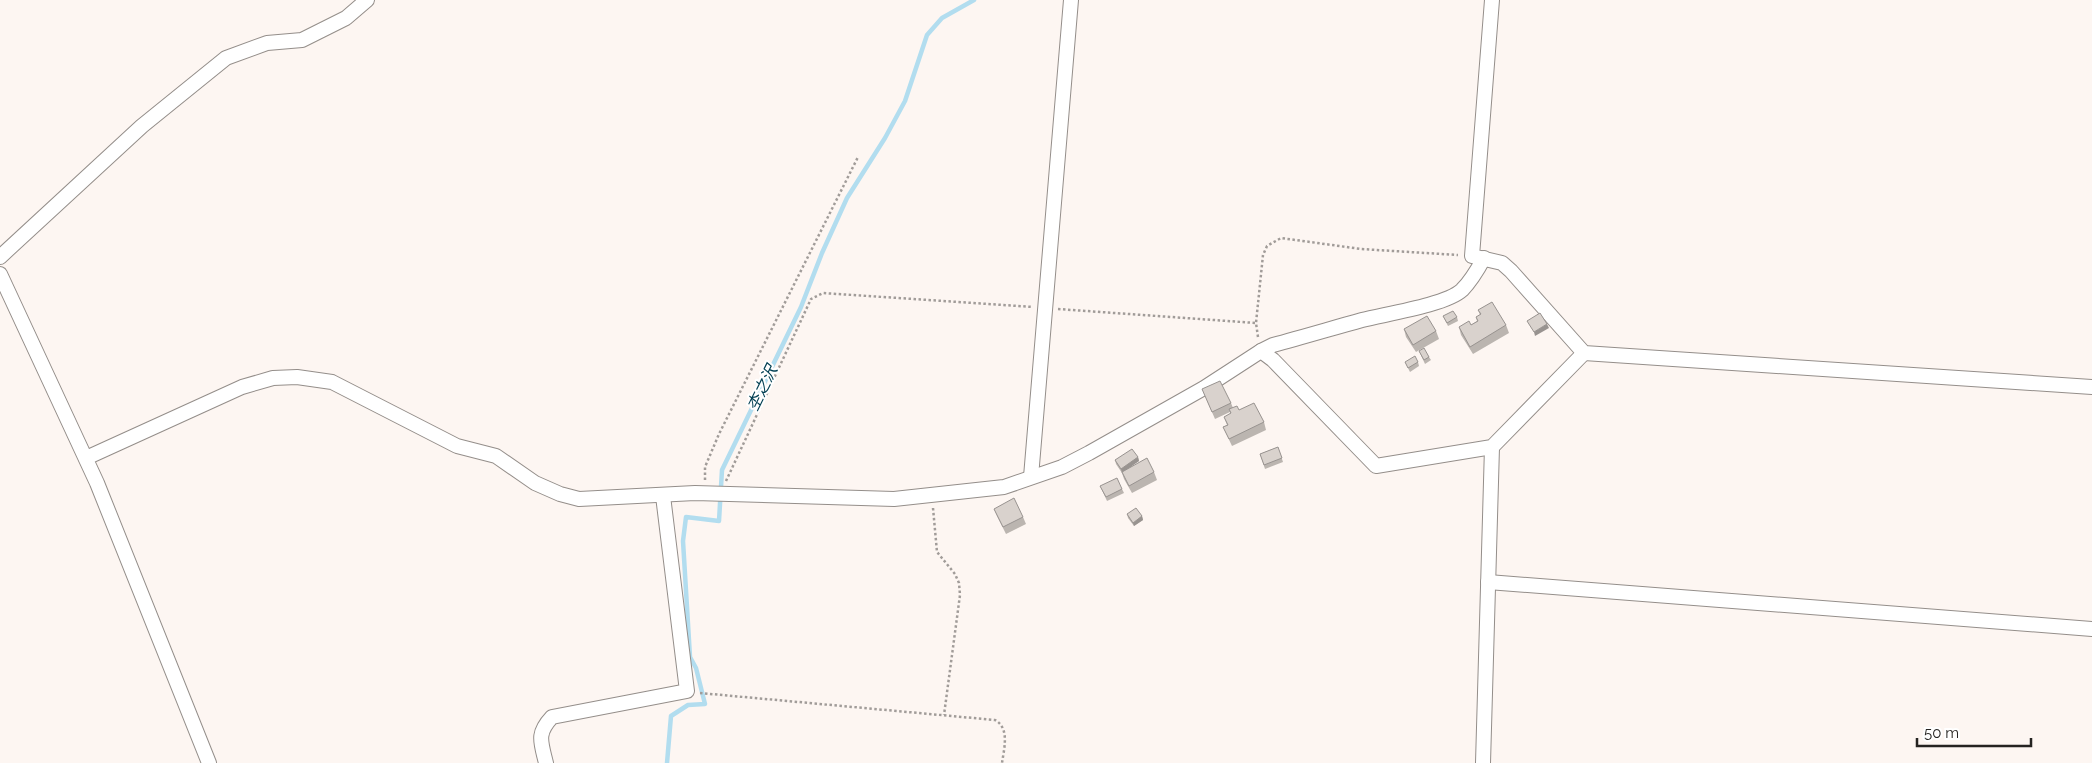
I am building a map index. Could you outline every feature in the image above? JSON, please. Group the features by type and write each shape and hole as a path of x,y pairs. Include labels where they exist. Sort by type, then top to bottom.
{"street":[{"path":"0,257 142,126 226,58 268,43 302,40 346,18 367,0"},
{"path":"1030,476 1071,0"},
{"path":"86,458 242,387 272,378 298,377 332,382 456,446 496,456 535,483 560,494 579,499 703,494 894,499 1004,487 1030,476 1062,467 1204,388 1273,345 1404,311 1451,296 1461,290 1478,257 1492,0"},
{"path":"1478,257 1502,262 1511,270 1584,352 2092,387"},
{"path":"0,274 86,458 209,763"},
{"path":"1261,351 1273,360 1376,466 1492,447 1584,352"},
{"path":"1483,763 1492,447"},
{"path":"546,763 540,736 542,728 552,717 687,691 663,496"},
{"path":"1488,582 2092,630"}],"path":[{"path":"703,494 706,478 704,467 719,434 858,156"},
{"path":"1261,351 1256,323 1263,255 1267,246 1281,238 1361,249 1478,257"},
{"path":"724,495 724,485 811,299 823,292 1256,323"},
{"path":"932,495 937,552 955,574 959,583 960,595 944,715"},
{"path":"687,691 728,697 995,720 1000,722 1004,730 1002,763"}],"building":[{"path":"1492,302 1506,325 1470,347 1459,327 1469,321 1471,325 1478,321 1476,317 1481,314 1478,310"},
{"path":"1453,311 1457,317 1447,323 1443,316"},
{"path":"1540,313 1547,324 1534,332 1527,321"},
{"path":"1427,316 1436,331 1413,345 1404,329"},
{"path":"1424,348 1429,357 1424,360 1419,351"},
{"path":"1415,356 1418,362 1408,368 1405,362"},
{"path":"1220,381 1231,403 1212,412 1202,389"},
{"path":"1254,403 1264,422 1229,439 1223,427 1228,425 1224,417 1231,413 1229,409 1237,406 1239,410"},
{"path":"1278,447 1282,458 1264,465 1260,454"},
{"path":"1132,449 1138,457 1121,469 1115,460"},
{"path":"1147,458 1154,472 1129,486 1122,472"},
{"path":"1117,478 1122,489 1106,497 1100,486"},
{"path":"1014,498 1023,517 1003,527 994,509"},
{"path":"1136,508 1142,516 1133,523 1127,514"}],"waterway":[{"name":"杢之沢","path":"667,763 671,716 688,705 705,704 696,668 690,657 683,541 686,517 719,521 722,470 801,307 822,253 847,198 885,138 905,101 927,35 942,18 974,0"}]}
